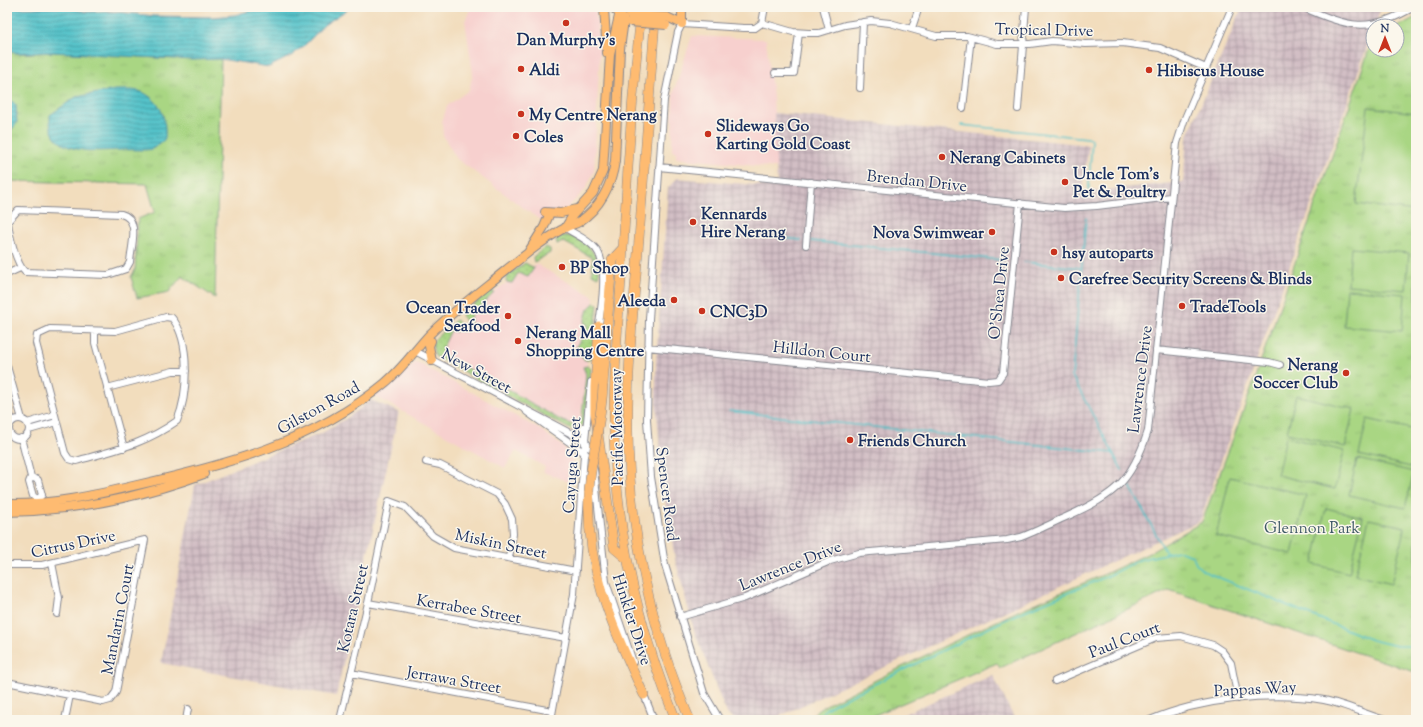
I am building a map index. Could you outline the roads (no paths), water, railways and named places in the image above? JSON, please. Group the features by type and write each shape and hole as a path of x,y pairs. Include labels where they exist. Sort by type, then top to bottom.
{"highway":[{"name":"Pacific Motorway","path":"642,7 633,95 614,413 617,483 627,559 646,637 676,720"},
{"name":"Pacific Motorway","path":"656,7 629,363 628,438 633,511 646,583 667,658 690,720"},
{"path":"623,248 612,260 601,413 592,460 589,492 590,538 600,591 613,625 644,695"},
{"path":"599,326 594,387 596,424 614,548 627,559"}],"main road":[{"path":"609,71 605,36 607,7 622,16 682,24 682,7"},
{"path":"565,228 593,193 603,171 611,47 622,16"},
{"path":"565,228 578,222 596,207 604,195 612,177 616,156 622,16"},
{"path":"525,256 537,239 547,213 563,213 580,208"},
{"name":"Gilston Road","path":"7,504 91,504 142,494 168,487 210,472 221,465 265,451 296,438 346,411 386,382 430,334 525,256 565,228"},
{"name":"Gilston Road","path":"415,351 431,341 484,289"},
{"path":"431,341 429,346 432,361"},
{"name":"Gilston Road","path":"7,512 39,504"}],"street":[{"path":"682,24 755,28 762,23 765,7"},
{"path":"822,7 829,30"},
{"path":"912,28 919,7"},
{"path":"1018,109 1026,7"},
{"name":"Lawrence Drive","path":"680,617 751,595 842,557 871,552 1007,540 1021,537 1092,505 1106,497 1120,485 1131,471 1140,454 1148,431 1178,136 1232,7"},
{"path":"1302,7 1337,22 1359,25 1380,23 1414,7"},
{"path":"860,88 863,22"},
{"name":"Tropical Drive","path":"762,23 799,33 819,33 863,22 890,23 936,36 972,37 997,44 1022,44 1052,41 1085,44 1122,43 1160,48 1206,68"},
{"name":"Spencer Road","path":"682,24 677,36 665,93 647,346 647,420 651,477 665,565 704,693 715,714 720,720"},
{"path":"775,73 794,73 799,33"},
{"path":"963,108 972,37"},
{"name":"Brendan Drive","path":"659,167 1079,208 1171,197"},
{"path":"806,245 812,182"},
{"name":"O'Shea Drive","path":"994,381 998,380 1003,373 1020,203"},
{"path":"18,210 121,214 131,218 133,226 130,262 126,269 108,275 25,272 20,268 8,221 18,210"},
{"name":"Cayuga Street","path":"551,720 566,638 576,571 585,441 599,326 602,288 601,258 593,246 565,228"},
{"path":"7,273 20,268"},
{"path":"166,318 172,318 177,324 184,348 186,371 185,386 177,421 158,434 124,448 76,461 70,459 65,453 36,343 37,335 50,329 95,331 115,331 166,318"},
{"path":"95,331 95,343 124,448"},
{"name":"Hilldon Court","path":"647,346 994,381"},
{"path":"1156,350 1280,365"},
{"name":"New Street","path":"415,351 527,412 585,441"},
{"path":"7,366 22,419 27,423 29,430"},
{"path":"107,388 173,371 186,371"},
{"path":"7,403 12,422"},
{"name":"New Street","path":"527,412 584,452"},
{"path":"27,423 55,415"},
{"path":"22,419 12,422 8,429 10,436 21,438 25,436 29,430 57,422"},
{"path":"571,433 581,430 587,424"},
{"path":"21,438 31,477 38,480 42,495 39,504"},
{"name":"Hinkler Drive","path":"585,441 595,456 595,476 606,582 644,695 654,720"},
{"name":"Hinkler Drive","path":"584,452 592,464 595,476"},
{"path":"426,462 440,465 496,494 505,504 512,519 513,534 509,558"},
{"name":"Miskin Street","path":"389,501 405,507 433,536 445,544 464,550 576,571"},
{"name":"Kotara Street","path":"339,719 368,603 389,501"},
{"name":"Citrus Drive","path":"7,565 25,566 52,563 145,540"},
{"name":"Mandarin Court","path":"70,695 103,702 110,700 116,692 145,540"},
{"path":"52,563 59,598 57,614"},
{"name":"Kerrabee Street","path":"368,603 566,638"},
{"name":"Paul Court","path":"1055,681 1156,638 1181,636 1213,645 1222,651 1231,663 1238,699"},
{"name":"Jerrawa Street","path":"351,673 552,711"},
{"path":"7,682 70,695 65,720"},
{"name":"Pappas Way","path":"1150,720 1173,710 1238,699 1295,696 1326,701 1375,719 1385,720"},
{"path":"186,720 188,708"}],"water":[{"path":"263,7 351,7 324,25 304,46 291,56 269,67 221,59 193,60 53,52 16,53 7,48 7,8 68,8 88,12 106,11 155,16 213,17 235,15"},
{"path":"115,90 138,91 150,97 162,113 165,125 165,139 149,150 97,151 74,148 64,144 56,138 51,128 50,115 76,97"},
{"path":"7,96 16,105 17,123 7,135"}],"waterway":[{"path":"961,125 1088,138 1092,140 1088,197"},
{"path":"1086,218 1072,376 1122,470"},
{"path":"783,238 801,240"},
{"path":"811,241 1003,260"},
{"path":"1024,262 1081,268"},
{"path":"729,411 1113,453"},
{"path":"1130,486 1166,553"},
{"path":"813,720 827,708 844,699 1015,615 1108,576 1139,560 1178,551 1193,556 1196,564 1203,571 1372,640 1397,646 1416,646"}],"place":[{"name":"Dan Murphy's","path":"566,23"},
{"name":"Aldi","path":"521,69"},
{"name":"Hibiscus House","path":"1149,70"},
{"name":"My Centre Nerang","path":"521,114"},
{"name":"Slideways Go Karting Gold Coast","path":"708,134"},
{"name":"Coles","path":"516,136"},
{"name":"Nerang Cabinets","path":"942,157"},
{"name":"Uncle Tom's Pet & Poultry","path":"1065,182"},
{"name":"Kennards Hire Nerang","path":"693,222"},
{"name":"Nova Swimwear","path":"992,232"},
{"name":"hsy autoparts","path":"1054,252"},
{"name":"BP Shop","path":"562,267"},
{"name":"Carefree Security Screens & Blinds","path":"1061,278"},
{"name":"Aleeda","path":"674,300"},
{"name":"TradeTools","path":"1182,306"},
{"name":"CNC3D","path":"702,311"},
{"name":"Ocean Trader Seafood","path":"508,316"},
{"name":"Nerang Mall Shopping Centre","path":"518,341"},
{"name":"Nerang Soccer Club","path":"1346,373"},
{"name":"Friends Church","path":"850,440"}],"park label":[{"name":"Glennon Park","path":"1312,527"}]}
